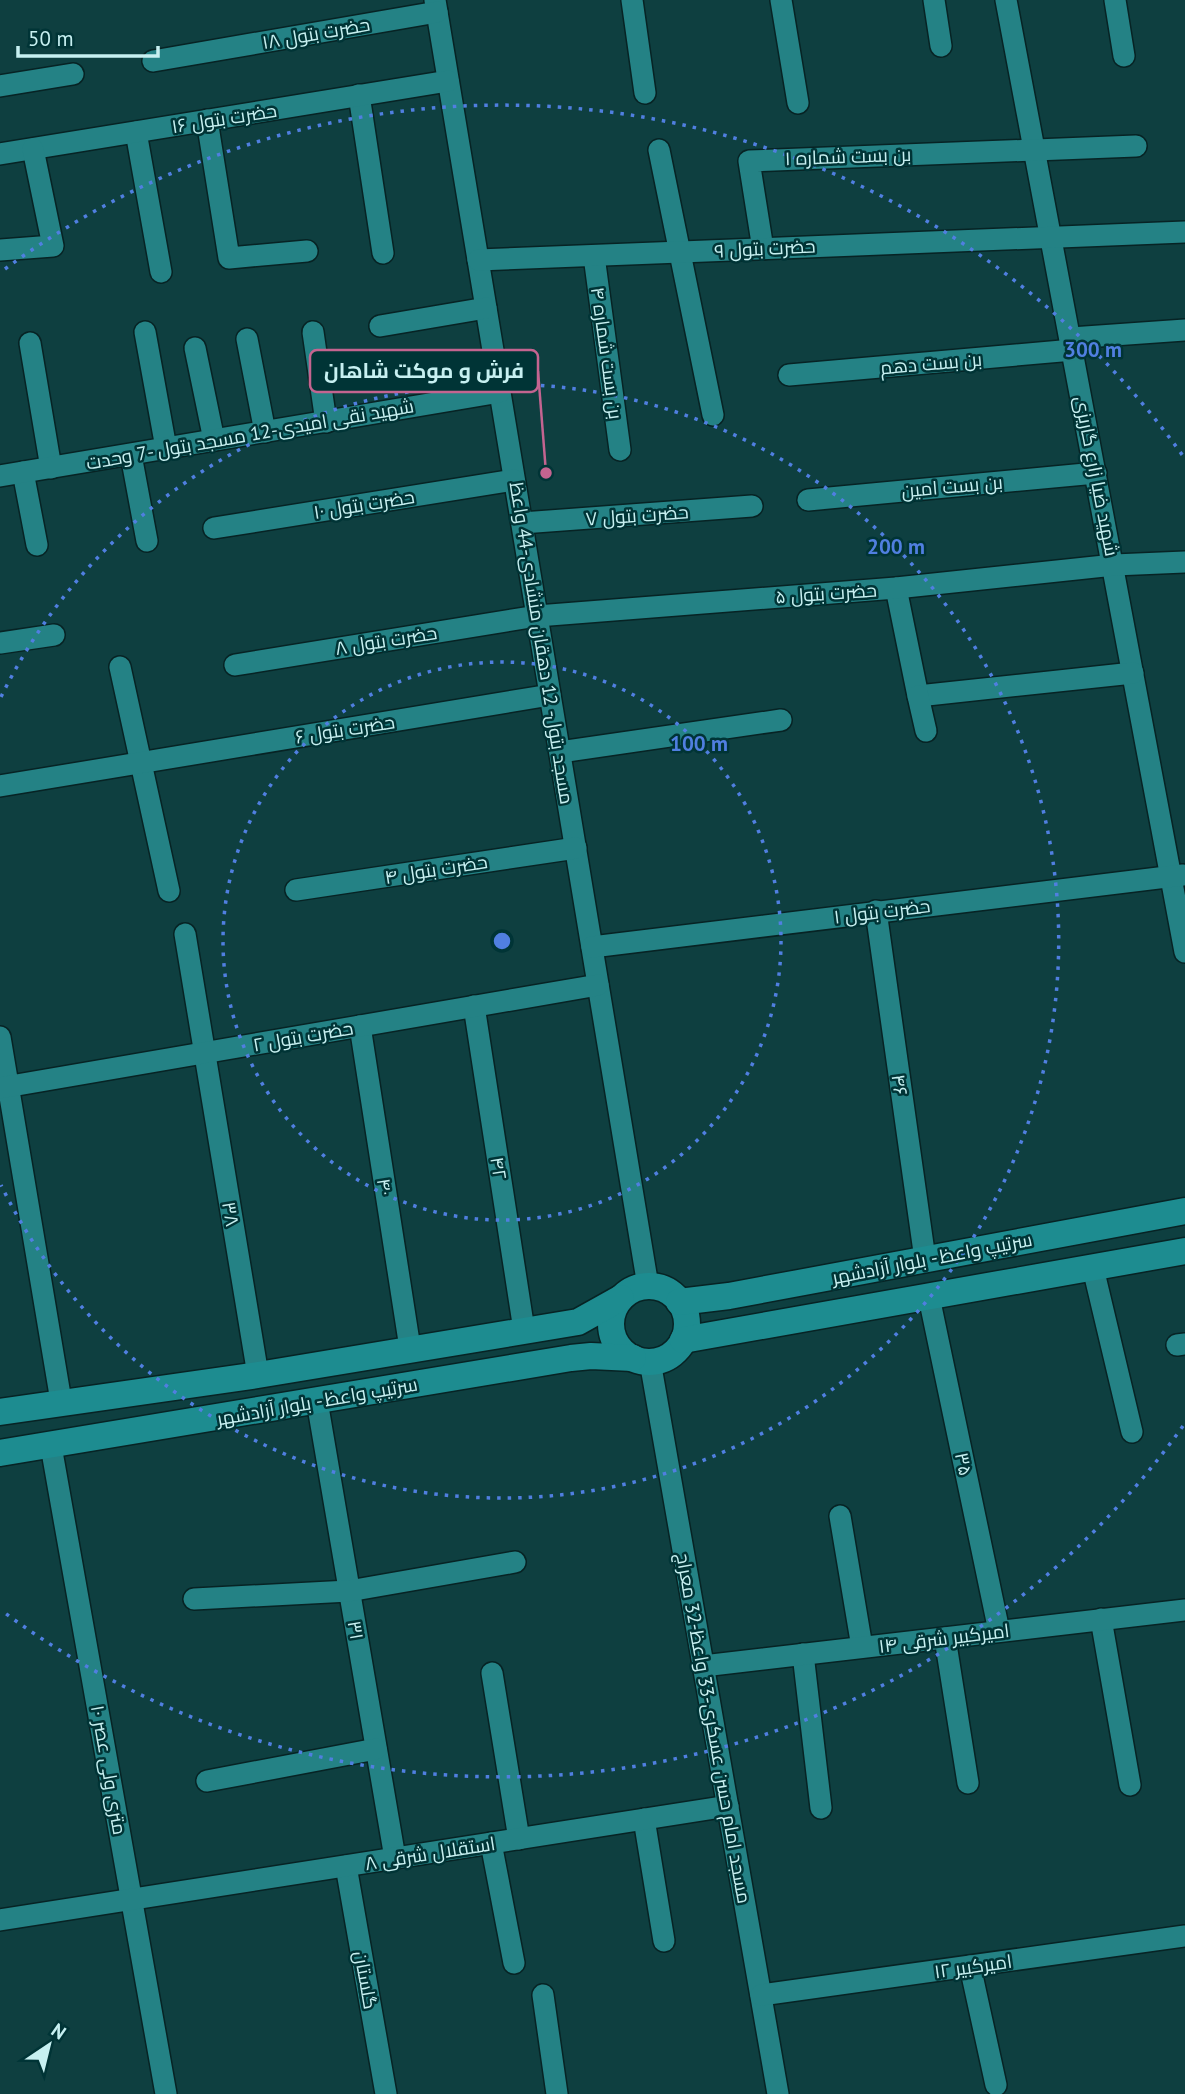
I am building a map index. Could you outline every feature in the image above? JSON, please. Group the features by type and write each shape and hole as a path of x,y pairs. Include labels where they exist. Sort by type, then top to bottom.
{"main road":[{"name":"سرتیپ واعظ - بلوار آزادشهر","path":"679,1302 729,1296 1185,1211"},
{"name":"سرتیپ واعظ - بلوار آزادشهر","path":"683,1340 1185,1251"},
{"path":"648,1286 660,1287 679,1302 686,1320 683,1340 669,1355 642,1360 623,1352 611,1331 614,1308 621,1298 636,1288 648,1286"},
{"name":"سرتیپ واعظ - بلوار آزادشهر","path":"0,1412 61,1401 258,1375 578,1322 621,1298"},
{"name":"سرتیپ واعظ - بلوار آزادشهر","path":"0,1453 571,1358 592,1356 642,1360"}],"street":[{"path":"632,0 646,93"},
{"path":"781,0 799,103"},
{"path":"934,0 941,46"},
{"name":"شهید ضیا زارع گاریزی","path":"1006,0 1133,673 1178,876 1185,952"},
{"path":"1115,0 1124,56"},
{"name":"حضرت بتول ۱۸","path":"153,61 436,6"},
{"name":"مسجد بتول- 12 دهقان منشادی-44 واعظ","path":"436,6 648,1286"},
{"path":"0,86 73,74"},
{"name":"حضرت بتول ۱۶","path":"0,155 448,80"},
{"path":"359,95 383,253"},
{"path":"207,120 229,258 307,251"},
{"path":"136,132 161,272"},
{"path":"1035,149 1136,146"},
{"path":"0,250 53,246 33,149"},
{"path":"659,149 713,415"},
{"name":"بن بست شماره ۱","path":"763,248 749,161 1035,149"},
{"name":"حضرت بتول ۹","path":"478,260 1185,232"},
{"name":"بن بست شماره ۴","path":"594,256 620,450"},
{"path":"380,326 486,308"},
{"name":"بن بست دهم","path":"789,375 1185,330"},
{"path":"145,332 166,448"},
{"path":"313,332 326,422"},
{"path":"247,339 265,432"},
{"path":"30,343 51,468"},
{"path":"195,348 214,440"},
{"name":"شهید نقی امیدی-12 مسجد بتول -7 وحدت","path":"0,476 500,393"},
{"path":"131,455 147,541"},
{"path":"23,472 37,545"},
{"name":"بن بست امین","path":"808,500 1096,473"},
{"name":"حضرت بتول ۱۰","path":"214,528 514,480"},
{"name":"حضرت بتول ۷","path":"522,523 752,506"},
{"name":"حضرت بتول ۵","path":"537,616 896,588 1114,565 1185,562"},
{"path":"896,588 926,731"},
{"name":"حضرت بتول ۸","path":"235,665 537,616"},
{"path":"0,643 54,635"},
{"path":"120,667 169,891"},
{"path":"918,695 1133,673"},
{"name":"حضرت بتول ۶","path":"1,781 140,763 550,695"},
{"path":"560,752 781,720"},
{"name":"حضرت بتول ۴","path":"296,891 576,848"},
{"name":"حضرت بتول ۱","path":"592,947 1178,876"},
{"name":"۴۶","path":"876,911 925,1259"},
{"name":"۳۸","path":"185,934 258,1375"},
{"name":"حضرت بتول ۲","path":"4,1087 598,985"},
{"name":"۴۲","path":"474,1006 524,1329"},
{"name":"۴۰","path":"360,1026 410,1348"},
{"path":"0,1037 4,1087 61,1401"},
{"path":"1093,1268 1132,1432"},
{"name":"۳۵","path":"929,1297 999,1631"},
{"name":"مسجد امام حسن عسکری-33 واعظ-32 معراج","path":"642,1360 703,1666 778,2094"},
{"name":"۳۱","path":"317,1401 395,1858"},
{"name":"۱۰ متری ولی عصر","path":"51,1446 166,2094"},
{"path":"840,1516 862,1647"},
{"path":"194,1599 349,1591 515,1562"},
{"name":"۱۴ امیرکبیر شرقی","path":"703,1666 1185,1610"},
{"path":"1101,1619 1130,1785"},
{"path":"945,1638 968,1783"},
{"path":"803,1654 821,1808"},
{"path":"492,1673 519,1839"},
{"path":"207,1781 376,1749"},
{"name":"استقلال شرقی ۸","path":"0,1920 728,1806"},
{"path":"644,1819 664,1941"},
{"path":"491,1843 514,1964"},
{"name":"گلستان","path":"346,1866 386,2094"},
{"name":"امیرکبیر ۱۲","path":"761,1995 1185,1937"},
{"path":"970,1966 996,2085"},
{"path":"543,1995 556,2094"}],"place":[{"name":"فرش و موکت شاهان","path":"546,473"}]}
